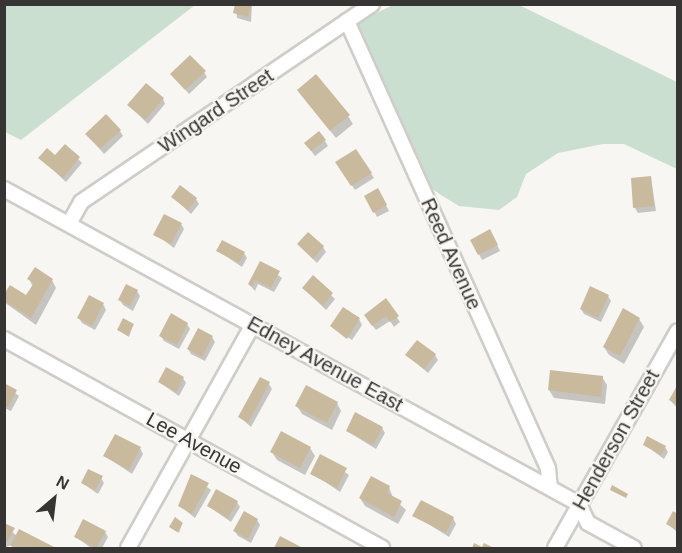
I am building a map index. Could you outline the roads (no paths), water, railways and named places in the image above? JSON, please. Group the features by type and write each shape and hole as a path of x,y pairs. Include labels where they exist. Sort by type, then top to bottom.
{"street":[{"name":"Wingard Street","path":"69,224 81,202 372,4"},
{"name":"Reed Avenue","path":"347,21 544,459 551,478 550,488"},
{"name":"Edney Avenue East","path":"4,189 579,504 588,524 634,549"},
{"path":"128,549 254,324"},
{"name":"Henderson Street","path":"555,549 678,331"},
{"name":"Lee Avenue","path":"4,339 382,549"}]}
